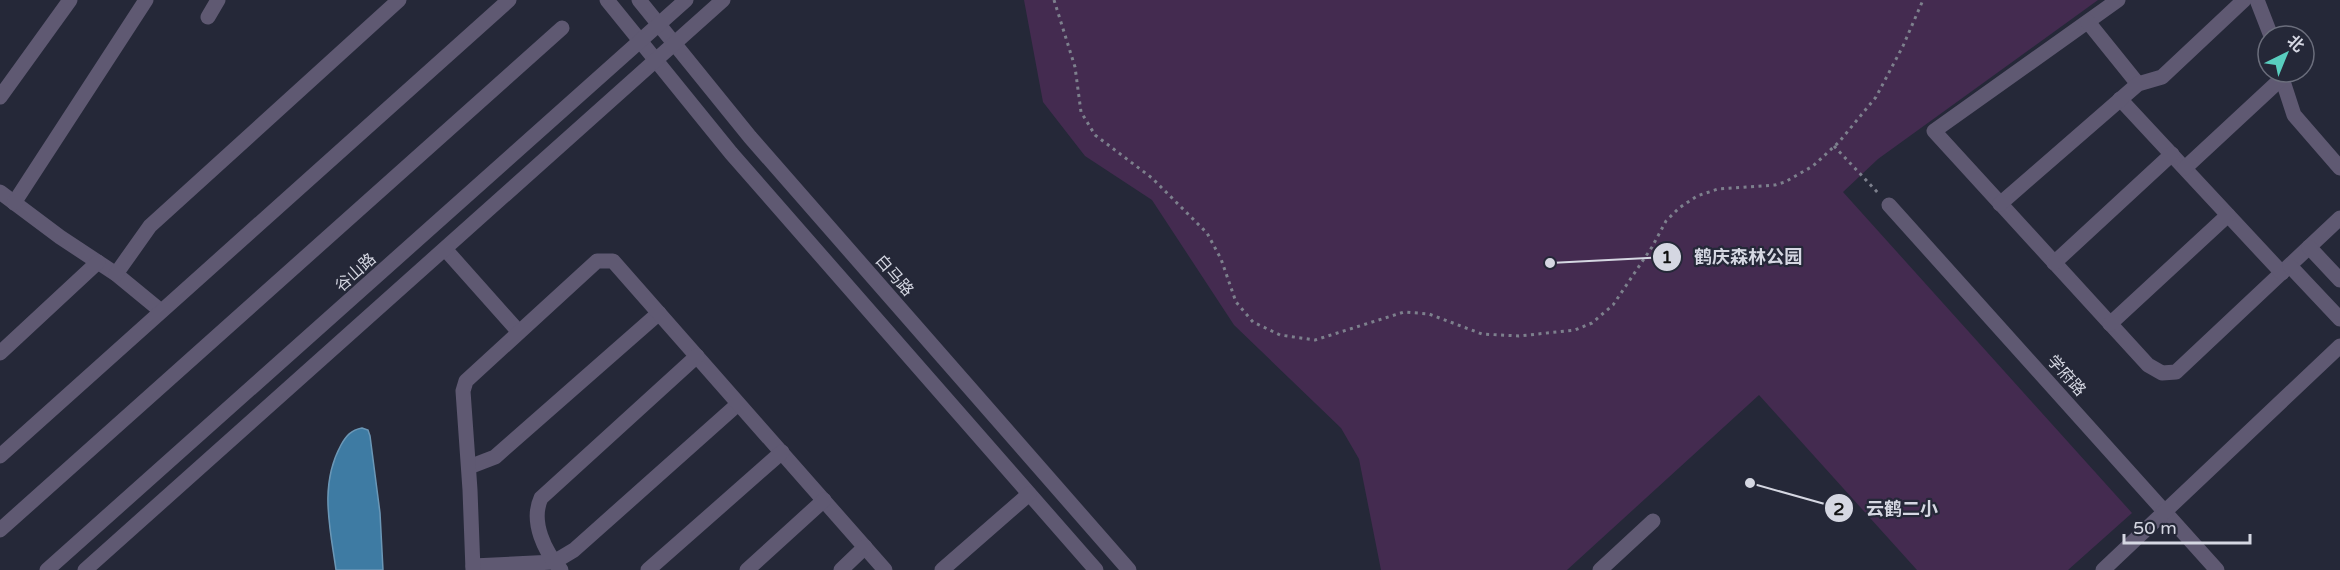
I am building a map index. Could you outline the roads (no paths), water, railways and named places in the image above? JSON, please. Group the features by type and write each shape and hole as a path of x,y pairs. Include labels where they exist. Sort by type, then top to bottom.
{"street":[{"path":"0,98 70,0"},
{"path":"14,203 146,0"},
{"path":"208,17 218,0"},
{"path":"116,274 150,226 399,0"},
{"path":"0,456 509,0"},
{"path":"607,0 731,153 1096,570"},
{"name":"白马路","path":"639,0 750,137 1129,570"},
{"name":"谷山路","path":"47,570 686,0"},
{"path":"85,570 723,0"},
{"path":"2118,0 1934,131 2152,368 2162,373 2176,372 2340,219"},
{"path":"2000,204 2138,84 2162,76 2244,0"},
{"path":"2257,0 2266,24"},
{"path":"2088,22 2138,84"},
{"path":"0,530 562,28"},
{"path":"2185,168 2272,84"},
{"path":"2284,84 2294,115 2340,168"},
{"path":"2120,99 2228,215 2340,319"},
{"path":"2054,263 2172,154"},
{"path":"0,192 60,237 116,274 161,311"},
{"name":"学府路","path":"1889,205 2217,570"},
{"path":"2110,324 2228,215"},
{"path":"2309,247 2340,280"},
{"path":"445,249 519,332"},
{"path":"738,404 556,567 473,568 463,387 469,377 597,261 613,261 885,570"},
{"path":"0,353 98,262"},
{"path":"469,467 495,457 659,313"},
{"path":"2103,570 2340,346"},
{"path":"556,567 536,519 541,498 697,356"},
{"path":"648,570 782,452"},
{"path":"942,570 1029,494"},
{"path":"747,570 824,500"},
{"path":"1600,570 1653,520"},
{"path":"841,570 865,547"}],"water":[{"path":"362,428 368,430 370,436 380,513 383,570 336,570 329,522 330,475 334,460 345,439 352,432"}],"place":[{"name":"鹤庆森林公园","path":"1550,263"},
{"name":"云鹤二小","path":"1750,483"}]}
